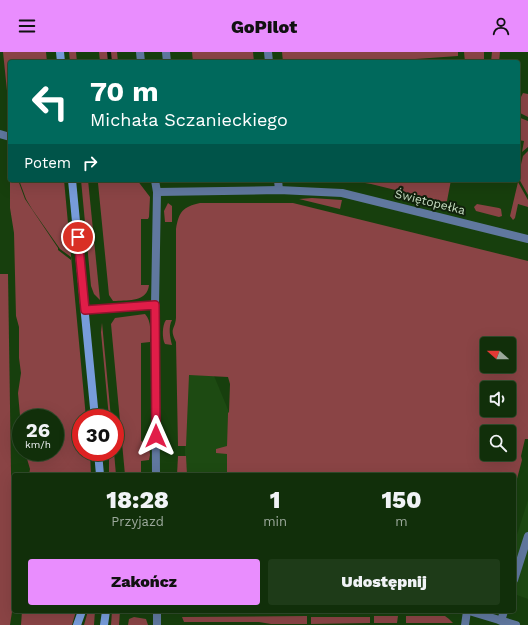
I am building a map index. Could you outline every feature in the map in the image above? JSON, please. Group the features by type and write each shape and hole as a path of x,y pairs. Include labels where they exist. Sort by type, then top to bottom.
{"main road":[{"path":"72,182 94,409"},
{"path":"99,461 100,473"},
{"path":"77,625 81,613"},
{"path":"104,625 106,613"}],"street":[{"path":"155,182 157,192 155,305 156,473"},
{"path":"278,182 278,190"},
{"name":"Świętopełka","path":"157,192 278,190 342,193 528,239"},
{"path":"85,310 155,305"},
{"path":"516,574 528,536"},
{"path":"158,613 158,625"},
{"path":"465,625 468,613"},
{"path":"475,613 516,625"},
{"path":"501,620 503,613"}],"shaded area":[{"path":"3,52 46,52 47,60 8,60 8,101"},
{"path":"69,52 76,52 77,60 70,60"},
{"path":"99,52 117,52 118,60 100,60"},
{"path":"192,52 253,52 254,60 193,60"},
{"path":"282,52 458,52 458,56 401,60 283,60"},
{"path":"464,52 484,52 484,60 465,60"},
{"path":"492,52 500,52 499,60 491,60"},
{"path":"523,93 528,94 528,117 520,113 520,95 521,97"},
{"path":"520,118 528,121 528,147 522,152 524,141 520,140"},
{"path":"528,151 528,195 520,181 520,169 523,156"},
{"path":"10,182 19,182 25,199 58,250 71,260 71,257 60,249 32,209 26,199 20,182 64,182 85,409 72,409 72,461 90,461 91,473 29,473 30,469 28,461 64,461 64,409 19,409 18,393 21,373 19,358 19,327 16,316 14,233 10,208"},
{"path":"81,182 88,182 100,300 94,294 91,286"},
{"path":"139,182 150,197 149,217 148,219 141,219 141,285 149,285 148,291 145,295 137,299 113,301 109,295 98,183"},
{"path":"359,182 451,182 447,201 444,202"},
{"path":"518,182 528,200 528,207 518,204 515,218 513,220 510,216"},
{"path":"312,198 342,200 340,209 299,199"},
{"path":"168,203 172,206 172,222 165,222 164,211"},
{"path":"200,203 293,203 528,261 528,439 525,439 521,456 522,460 516,482 516,473 227,473 227,454 216,453 216,449 227,446 230,384 228,377 189,375 186,446 178,446 176,342 173,334 176,318 176,229 180,214 186,208"},
{"path":"477,204 499,208 501,209 502,216 499,217 476,211 474,207"},
{"path":"0,274 8,274 12,612 10,625 0,625"},
{"path":"145,314 150,324 150,342 141,343 141,441 149,444 150,455 149,460 141,461 141,473 125,473 124,409 119,409 111,324 115,318"},
{"path":"166,320 172,320 170,335 172,345 165,344 164,342 163,328"},
{"path":"102,323 110,409 108,409 101,332"},
{"path":"212,371 229,412 227,473 185,473 185,410 188,374"},
{"path":"178,456 186,456 187,473 177,473"},
{"path":"109,461 115,461 116,473 109,473"},
{"path":"528,500 528,599 516,595 516,538"},
{"path":"22,613 75,613 72,625 21,625"},
{"path":"87,613 95,613 94,625 84,625"},
{"path":"112,613 120,613 119,625 111,625"},
{"path":"307,616 307,624 271,624 259,622 184,622 182,617"},
{"path":"374,616 398,616 397,623 374,623"},
{"path":"406,616 445,616 453,623 406,623"},
{"path":"134,617 146,619 148,625 128,625 129,619"},
{"path":"311,617 370,617 370,623 311,624"}],"waterway":[{"path":"109,52 110,60"}],"route":[{"path":"78,237 85,310 155,305 156,436"}]}
